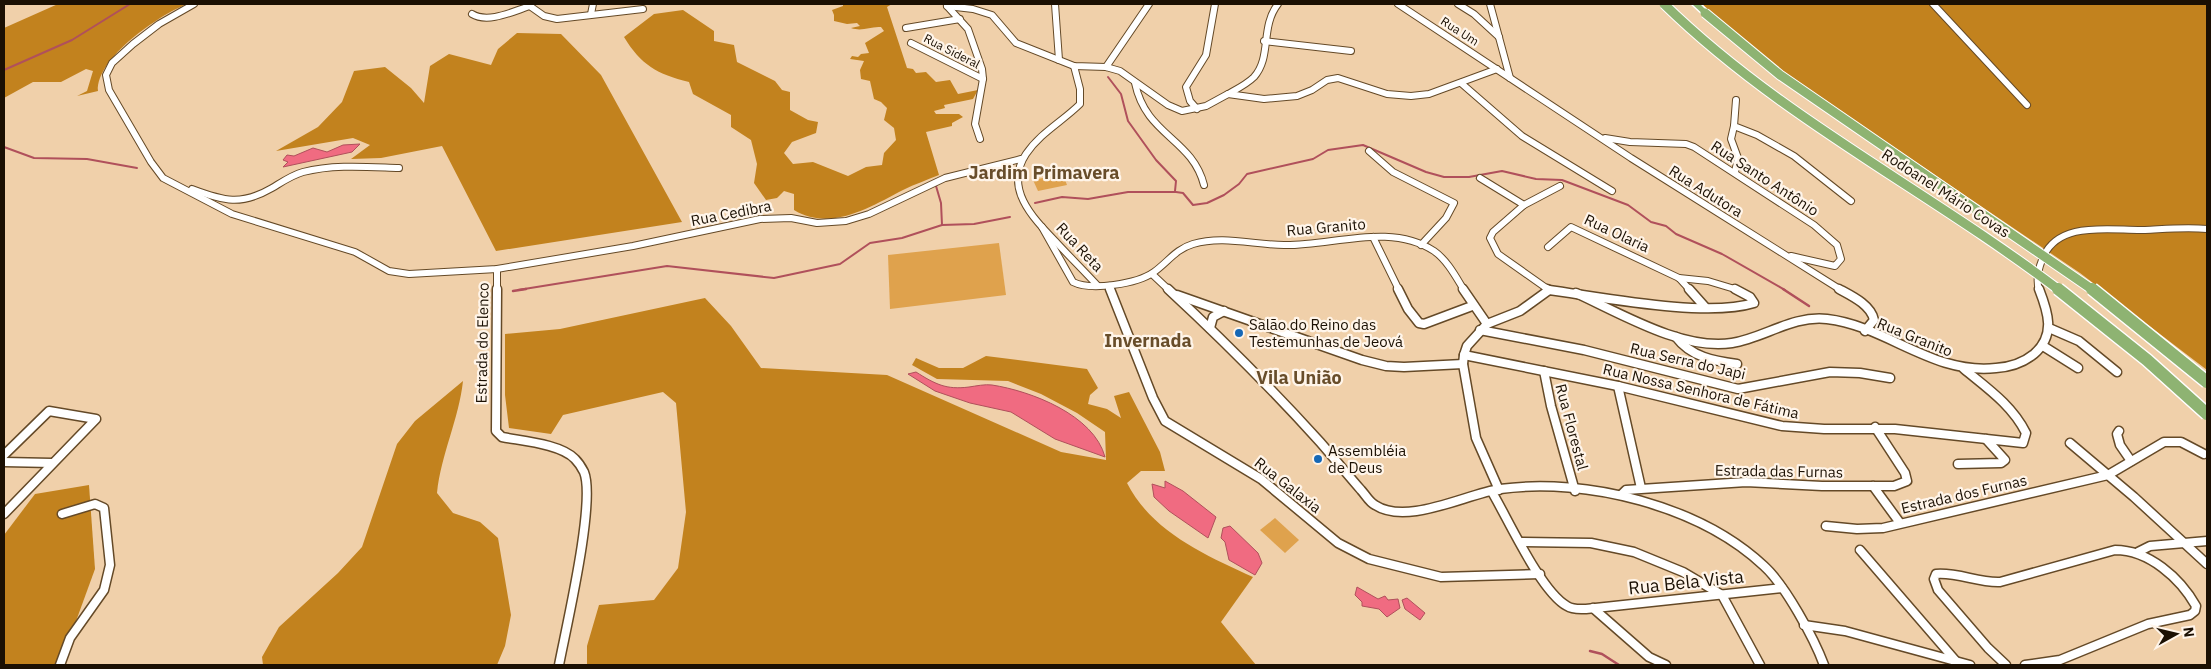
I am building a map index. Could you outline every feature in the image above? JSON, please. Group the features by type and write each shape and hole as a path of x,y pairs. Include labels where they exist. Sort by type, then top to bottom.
{"highway":[{"name":"Rodoanel Mário Covas","path":"1664,4 1710,48 1792,111 1961,220 2060,289 2142,355 2207,414"},
{"name":"Rodoanel Mário Covas","path":"1696,4 1750,52 1795,86 2073,275 2119,309 2207,382"}],"street":[{"name":"Estrada do Elenco","path":"194,4 172,16 126,49 110,66 105,79 109,90 151,162 163,178 232,214 355,252 379,266 397,273 454,273 497,269 496,431 502,437 558,449 574,458 584,472 586,482 584,530 559,665"},
{"path":"591,14 593,4"},
{"path":"1055,4 1059,60"},
{"path":"1106,67 1150,4"},
{"path":"1198,109 1190,103 1186,85 1190,76 1206,56 1215,4"},
{"path":"946,5 973,9 992,15 1016,43 1074,66 1106,67 1120,71 1177,110 1198,109 1228,94 1255,76 1261,67 1268,15 1278,4"},
{"name":"Rua Um","path":"1398,4 1510,78"},
{"path":"1458,4 1474,14 1500,38"},
{"path":"1490,4 1494,13 1510,78"},
{"path":"1932,4 2027,105"},
{"path":"472,14 473,16 489,17 528,5 550,18 643,9"},
{"path":"946,5 960,19 972,38 982,69 983,79 975,124 980,139"},
{"path":"1474,14 1494,13"},
{"path":"906,28 960,19"},
{"path":"1264,41 1351,51"},
{"name":"Rua Sideral","path":"911,43 983,79"},
{"path":"1021,159 1045,133 1080,104 1080,90 1074,66"},
{"path":"1228,94 1264,99 1283,98 1306,94 1327,80 1338,78 1398,96 1429,94 1497,69"},
{"name":"Rua Adutora","path":"1510,78 1868,308 1874,320 1865,331"},
{"path":"1135,83 1136,95 1145,114 1181,148 1202,173 1204,185"},
{"path":"1461,83 1522,136 1612,191"},
{"path":"1735,172 1738,158 1731,139 1736,100"},
{"path":"1734,126 1757,135 1794,156 1829,186 1851,201"},
{"name":"Rua Santo Antônio","path":"1598,136 1630,142 1690,145 1735,172 1814,225 1837,245 1841,259 1840,263 1829,266 1784,255"},
{"path":"1369,151 1393,172 1411,183 1450,200 1454,204 1453,209 1421,245"},
{"name":"Rua Reta","path":"1021,159 1018,169 1018,189 1022,203 1097,285"},
{"name":"Rua Cedibra","path":"497,269 633,246 760,219 791,218 817,223 846,221 869,214 945,178 1021,159"},
{"name":"Estrada do Elenco","path":"173,184 237,202 261,194 291,176 304,172 345,167 399,168"},
{"path":"1480,178 1524,205"},
{"path":"1463,360 1467,346 1483,327 1520,311 1549,290 1498,254 1491,245 1490,238 1492,232 1524,205 1560,186"},
{"name":"Rua Reta","path":"1042,227 1073,282 1083,287 1109,286"},
{"name":"Rua Olaria","path":"1548,247 1572,227 1679,278 1705,307"},
{"path":"2078,368 2043,346 2047,340 2049,328 2048,311 2036,282 2041,258 2046,247 2066,234 2087,230 2144,230 2186,227 2207,229"},
{"path":"1373,237 1408,309 1419,323 1424,324 1472,306"},
{"name":"Rua Granito","path":"1109,286 1152,274 1181,249 1210,241 1284,245 1373,237 1394,239 1421,245 1435,252 1443,260 1483,327"},
{"path":"1152,274 1210,328 1320,442 1363,493 1381,509 1415,509 1495,491 1542,488 1622,495 1688,518 1728,539 1756,558 1782,588 1814,640 1824,665"},
{"name":"Rua Olaria","path":"1549,290 1705,307 1745,307 1753,305 1754,301 1748,295 1710,281 1700,278 1679,278"},
{"name":"Rua Galaxia","path":"1109,286 1153,398 1165,421 1261,479 1338,543 1369,559 1441,577 1540,574"},
{"name":"Rua Granito","path":"1576,293 1676,337 1710,344 1732,343 1816,319 1827,319 1865,331 1925,358 1964,369 2012,366 2031,356 2043,346"},
{"name":"Rua Nossa Senhora de Fátima","path":"1175,294 1362,360 1386,366 1463,360 1544,371 1618,386 1782,426 1824,429 1875,427 2023,443 2026,433 2015,416 2003,402 1964,369"},
{"path":"1210,328 1213,317 1224,311"},
{"name":"Rua Serra do Japi","path":"1483,327 1584,350 1738,389 1751,389 1809,375 1838,371 1865,372 1890,378"},
{"path":"2049,328 2079,341 2117,372"},
{"path":"1676,337 1686,349 1718,361 1737,364"},
{"name":"Rua Bela Vista","path":"1463,360 1476,438 1495,491 1540,574 1566,606 1578,609 1593,608 1782,588"},
{"name":"Rua Florestal","path":"1544,371 1551,406 1575,490"},
{"path":"1618,386 1642,488"},
{"path":"4,457 48,411 96,418 4,514"},
{"name":"Estrada das Furnas","path":"1622,495 1626,490 1642,488 1746,482 1822,486 1894,486 1907,481 1905,473 1875,427"},
{"path":"2119,431 2117,434 2120,445 2131,461"},
{"path":"1958,464 2001,462 2005,460 1986,438"},
{"name":"Estrada dos Furnas","path":"1826,526 1869,530 2108,475 2164,442 2180,442 2204,454"},
{"path":"2070,443 2207,564"},
{"path":"4,457 52,463"},
{"path":"1873,486 1900,523"},
{"path":"60,665 70,638 104,590 110,565 104,508 95,504 62,514"},
{"path":"2138,552 2150,546 2207,541"},
{"path":"1522,542 1591,543 1634,552 1682,572 1722,595 1760,665"},
{"path":"1860,550 1956,661"},
{"path":"2006,665 1976,636 1938,590 1934,579 1936,574 1950,574 1991,584 2115,550 2138,552 2152,560 2193,600 2195,611 2190,615 2140,627 2060,660 2025,665"},
{"path":"1593,608 1649,658 1666,665"},
{"path":"1804,625 1845,631 1970,665"}],"shaded area":[{"path":"58,4 187,4 161,18 131,39 107,65 100,78 98,91 77,96 87,91 93,71 86,69 61,82 33,82 4,98 4,28"},
{"path":"843,4 892,4 887,7 907,68 913,69 916,73 926,72 936,82 950,80 958,94 978,90 973,99 944,105 945,108 934,111 936,114 959,114 963,117 952,123 952,126 926,132 939,175 864,210 836,218 822,219 794,210 794,194 784,191 777,198 766,200 754,183 757,164 751,140 731,127 731,115 693,94 689,82 668,76 651,67 637,55 624,37 654,14 683,10 714,31 714,41 734,45 737,62 775,81 782,90 790,92 790,110 808,120 818,122 816,133 792,142 784,153 793,164 813,162 848,176 866,167 882,165 884,153 896,140 894,128 884,120 887,108 881,102 874,99 870,81 861,79 860,70 864,61 850,59 852,56 858,57 861,54 869,53 865,43 884,31 881,27 855,29 851,28 860,26 857,23 847,24 834,21 832,10 843,6"},
{"path":"1702,4 2207,4 2207,370 2080,273 1784,73"},
{"path":"517,33 561,34 601,75 682,222 496,251 442,146 381,158 351,159 370,145 353,138 276,151 318,127 342,102 354,71 385,67 411,88 424,103 430,66 449,54 491,65 498,49"},
{"path":"360,144 352,152 283,167 288,162 283,160 287,155 294,156 313,148 327,152 343,145"},
{"path":"1063,174 1067,185 1038,191 1033,180"},
{"path":"999,243 1006,295 890,309 888,255"},
{"path":"705,298 731,326 761,368 887,375 1061,452 1106,460 1105,432 1077,413 1041,394 1008,381 937,379 912,365 916,358 939,368 963,368 986,356 1087,369 1098,388 1090,395 1088,404 1107,409 1121,418 1114,396 1129,392 1160,452 1165,471 1141,471 1127,483 1150,515 1181,540 1199,551 1253,577 1221,622 1256,665 587,665 587,646 599,605 654,600 678,568 686,512 676,403 663,392 563,415 551,434 509,428 505,395 505,334 560,329"},
{"path":"916,372 935,383 947,387 961,388 992,385 1042,399 1075,417 1099,442 1105,457 1055,439 1011,412 970,403 935,391 908,374"},
{"path":"463,381 458,409 442,464 437,493 453,513 480,522 498,538 511,615 505,646 497,665 263,665 262,657 279,627 338,573 362,547 397,444 415,421"},
{"path":"1165,481 1183,491 1216,517 1208,538 1169,511 1154,497 1152,484 1165,488"},
{"path":"89,485 95,569 60,665 4,665 4,535 35,494"},
{"path":"1275,518 1299,540 1285,553 1260,530"},
{"path":"1230,526 1258,553 1262,563 1255,575 1229,560 1225,542 1221,538 1223,528"},
{"path":"1357,587 1378,599 1385,596 1388,600 1398,599 1400,608 1387,617 1379,609 1362,606 1362,602 1355,595"},
{"path":"1407,598 1425,613 1420,620 1405,609 1402,600"}],"waterway":[{"path":"4,70 72,40 130,4"},
{"path":"1108,77 1121,94 1128,121 1156,160 1176,181 1175,191"},
{"path":"1035,203 1062,197 1088,199 1128,192 1176,192 1183,193 1193,205 1207,203 1224,195 1239,184 1247,174 1313,159 1328,150 1363,145 1426,172 1444,177 1469,177 1502,171 1536,179 1562,180 1628,205 1651,222 1666,226 1676,234 1722,254 1785,290"},
{"path":"4,147 34,158 87,159 137,168"},
{"path":"936,186 941,203 942,225"},
{"path":"942,225 974,224 1010,217"},
{"path":"518,290 667,266 774,278 840,264 870,243 902,238 942,225"},
{"path":"513,291 526,289"},
{"path":"1783,289 1809,306"},
{"path":"1590,651 1602,654 1619,665"}],"place":[{"name":"Salão do Reino das Testemunhas de Jeová","path":"1239,333"},
{"name":"Assembléia de Deus","path":"1318,459"}],"district":[{"name":"Jardim Primavera","path":"1044,172"},
{"name":"Invernada","path":"1148,340"},
{"name":"Vila União","path":"1299,377"}]}
